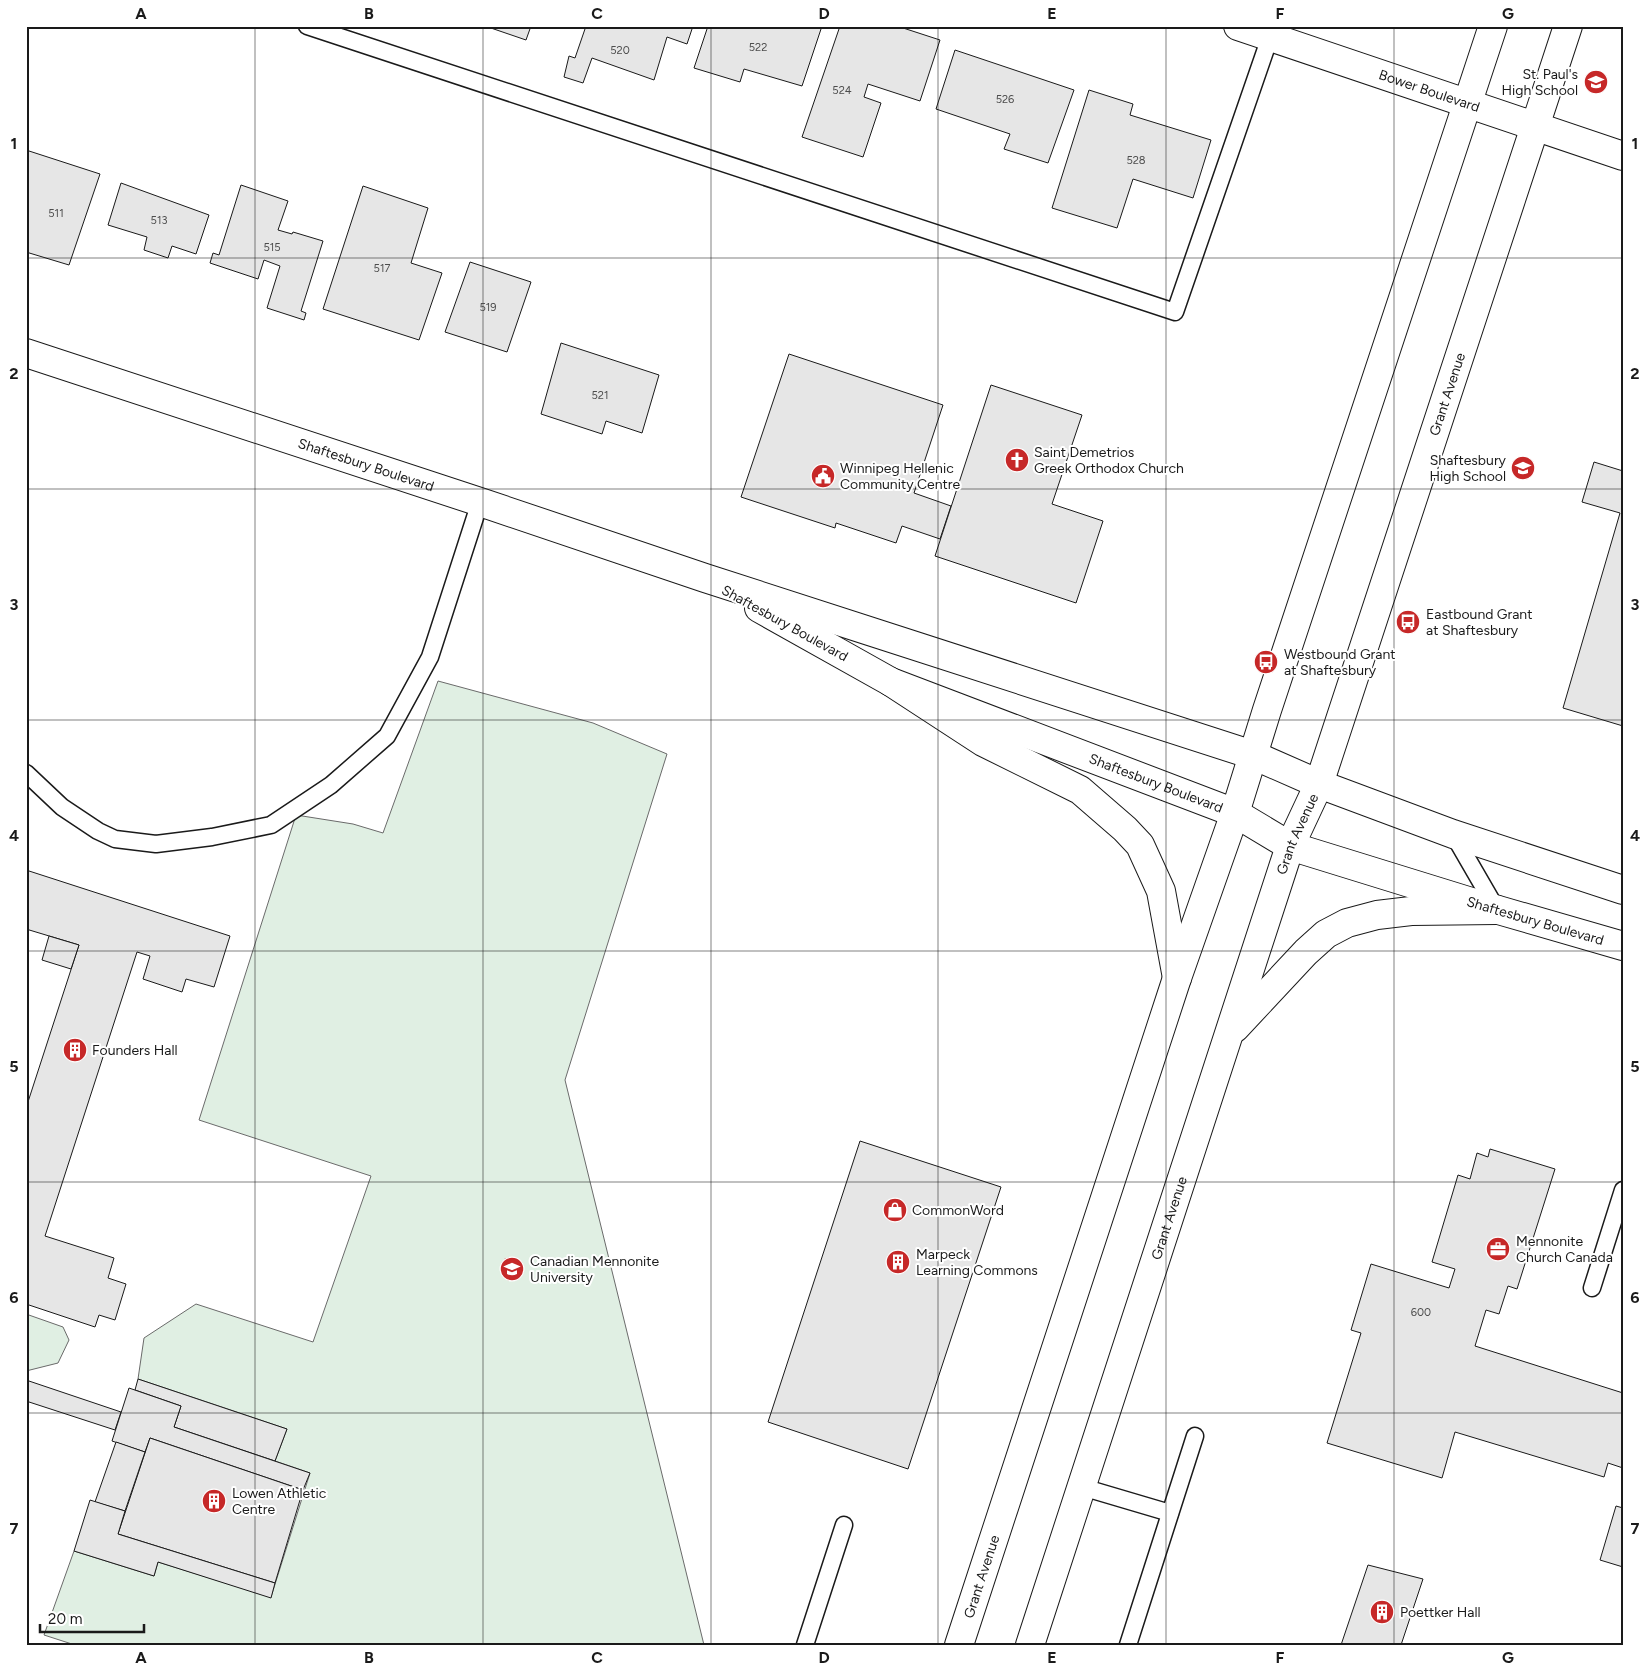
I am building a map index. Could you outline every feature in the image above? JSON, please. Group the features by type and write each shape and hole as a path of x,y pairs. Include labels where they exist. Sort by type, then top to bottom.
{"main road":[{"name":"Bower Boulevard","path":"1238,26 1467,105 1623,156"},
{"name":"Grant Avenue","path":"959,1645 1493,26"},
{"name":"Grant Avenue","path":"1030,1645 1290,846 1320,784 1568,26"},
{"name":"Shaftesbury Boulevard","path":"26,353 705,578 1253,755 1320,784 1453,834 1623,890"},
{"name":"Shaftesbury Boulevard","path":"705,578 891,682 1235,813 1290,846 1497,910 1623,946"},
{"path":"891,682 983,742 1080,790 1125,829 1140,846 1161,891 1178,978"},
{"path":"1230,1033 1306,952 1326,934 1347,923 1378,915 1411,912 1497,910"}],"lane":[{"path":"307,26 1175,312 1270,37"},
{"path":"26,773 62,807 98,831 115,839 156,844 212,837 271,825 331,785 387,736 430,657 480,502"},
{"path":"1453,834 1497,910"},
{"path":"1592,1288 1623,1190"},
{"path":"1128,1645 1195,1436"},
{"path":"1082,1486 1170,1514"},
{"path":"805,1645 844,1525"}],"green space":[{"path":"438,681 593,723 667,754 565,1080 704,1645 75,1645 44,1635 74,1551 154,1576 158,1562 271,1597 310,1473 275,1461 287,1429 138,1379 144,1338 196,1304 313,1342 371,1176 199,1120 296,815 353,824 383,833"},
{"path":"26,1314 63,1327 69,1340 58,1363 26,1371"}],"building":[{"path":"485,26 531,26 526,40"},
{"path":"586,26 693,26 687,44 667,37 654,80 592,58 583,83 564,77 569,56 575,58"},
{"path":"708,26 822,26 802,86 744,69 740,82 694,68"},
{"path":"840,26 897,26 940,40 920,101 868,84 864,97 881,103 863,157 802,137"},
{"path":"955,50 1074,90 1048,163 1004,149 1010,134 936,109"},
{"path":"1089,90 1133,104 1130,115 1211,140 1193,198 1133,179 1117,228 1052,208"},
{"path":"26,150 100,174 69,265 26,252"},
{"path":"121,183 209,215 196,254 172,246 168,258 144,250 147,237 108,225"},
{"path":"241,185 288,201 278,230 292,234 293,232 323,241 301,311 306,313 304,320 267,308 280,266 264,260 258,279 210,263 213,253 219,255"},
{"path":"363,186 428,208 411,263 442,273 419,340 323,309"},
{"path":"470,262 531,282 507,352 445,332"},
{"path":"561,343 659,375 642,433 606,421 602,434 541,414"},
{"path":"789,354 943,405 914,493 951,506 940,539 902,526 896,543 836,523 835,528 741,497"},
{"name":"Saint Demetrios Greek Orthodox Church","path":"991,385 1082,415 1052,504 1103,521 1076,603 935,556"},
{"path":"1594,462 1623,471 1623,726 1563,708 1620,513 1582,502"},
{"name":"Founders Hall","path":"26,870 230,936 214,987 186,979 182,992 143,979 150,956 137,952 45,1236 114,1258 108,1278 126,1284 115,1320 99,1315 95,1327 26,1304 26,1108 79,945 26,929"},
{"path":"49,936 79,945 71,969 42,960"},
{"name":"Marpeck Learning Commons","path":"860,1141 1001,1187 908,1469 768,1422"},
{"path":"1490,1149 1555,1169 1517,1289 1508,1286 1499,1314 1486,1310 1475,1346 1623,1393 1623,1468 1608,1463 1604,1477 1455,1432 1442,1478 1327,1443 1361,1333 1351,1330 1371,1264 1449,1288 1455,1269 1432,1262 1458,1175 1470,1179 1477,1153 1488,1157"},
{"path":"138,1379 287,1429 275,1461 174,1427 181,1406 135,1390"},
{"path":"26,1380 121,1412 115,1430 26,1401"},
{"path":"129,1388 181,1406 174,1427 310,1473 303,1490 150,1438 145,1452 112,1441"},
{"name":"Lowen Athletic Centre","path":"150,1438 303,1490 275,1583 118,1534"},
{"path":"116,1442 145,1452 125,1511 95,1502"},
{"path":"90,1500 125,1511 118,1534 275,1583 271,1598 158,1562 154,1576 74,1551"},
{"path":"1616,1506 1623,1508 1623,1567 1600,1560"},
{"name":"Poettker Hall","path":"1368,1565 1423,1579 1401,1645 1341,1645"}],"place":[{"name":"St. Paul's High School","path":"1596,82"},
{"name":"Saint Demetrios Greek Orthodox Church","path":"1017,460"},
{"name":"Shaftesbury High School","path":"1523,468"},
{"name":"Winnipeg Hellenic Community Centre","path":"823,476"},
{"name":"Eastbound Grant at Shaftesbury","path":"1408,622"},
{"name":"Westbound Grant at Shaftesbury","path":"1266,662"},
{"name":"Founders Hall","path":"75,1050"},
{"name":"CommonWord","path":"895,1210"},
{"name":"Mennonite Church Canada","path":"1498,1249"},
{"name":"Marpeck Learning Commons","path":"898,1262"},
{"name":"Canadian Mennonite University","path":"512,1269"},
{"name":"Lowen Athletic Centre","path":"214,1501"},
{"name":"Poettker Hall","path":"1382,1612"}]}
